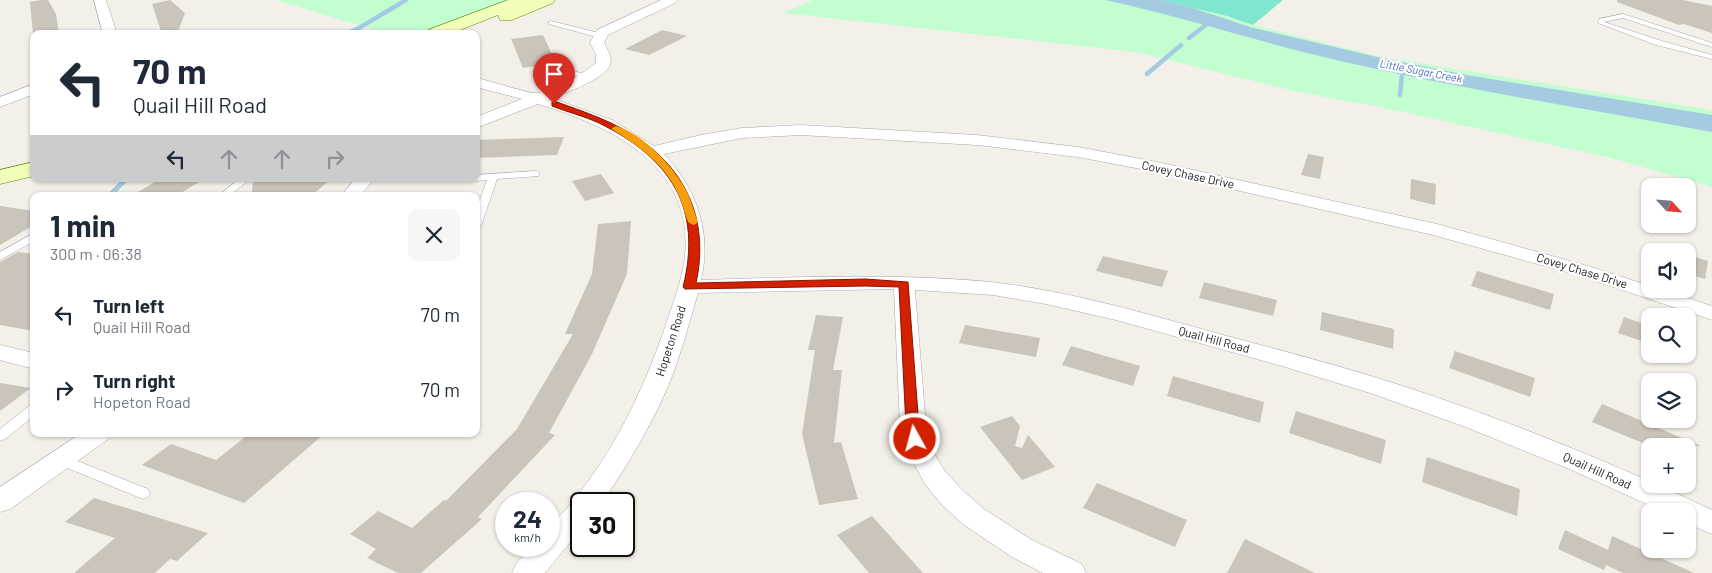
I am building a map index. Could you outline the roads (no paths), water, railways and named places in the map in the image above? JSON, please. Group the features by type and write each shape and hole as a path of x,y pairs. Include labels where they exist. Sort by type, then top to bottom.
{"main road":[{"path":"444,30 523,0"},
{"path":"470,30 547,0"},
{"path":"0,166 30,159"},
{"path":"0,178 30,170"}],"street":[{"path":"100,0 109,30"},
{"path":"480,121 588,78 598,70 604,60 597,43 600,36 612,26 671,0"},
{"name":"Hopeton Road","path":"480,83 537,99 600,120 625,133 652,152 669,171 682,191 692,216 695,239 694,267 658,381 621,452 594,492"},
{"path":"0,102 30,91"},
{"name":"Covey Chase Drive","path":"652,152 733,134 801,130 951,138 1078,152 1157,167 1437,230 1581,270 1712,313"},
{"path":"354,192 362,182"},
{"name":"Quail Hill Road","path":"689,287 865,283 904,284 992,289 1103,310 1323,370 1435,406 1536,444 1712,523"},
{"path":"904,284 912,427 925,462 961,506 982,524 1035,556 1070,573"},
{"path":"0,352 30,360"},
{"path":"0,501 93,437"},
{"path":"527,573 570,523"}],"lane":[{"path":"1712,45 1622,16 1601,20 1601,23 1659,43 1712,57"},
{"path":"552,23 600,36"},
{"path":"557,68 588,78"},
{"path":"480,178 536,174"},
{"path":"480,214 493,177"},
{"path":"228,192 241,182"},
{"path":"0,257 30,238"},
{"path":"0,436 30,412"},
{"path":"60,459 143,493"}],"water":[{"name":"Little Sugar Creek","path":"1105,0 1161,0 1193,8 1250,27 1377,57 1467,75 1712,115 1712,132 1383,70 1307,53"}],"waterway":[{"path":"354,30 406,0"},
{"path":"1189,38 1211,21"},
{"path":"1147,74 1181,45"},
{"name":"Little Sugar Creek","path":"1398,68 1402,74 1400,95"},
{"path":"113,192 123,182"}]}
